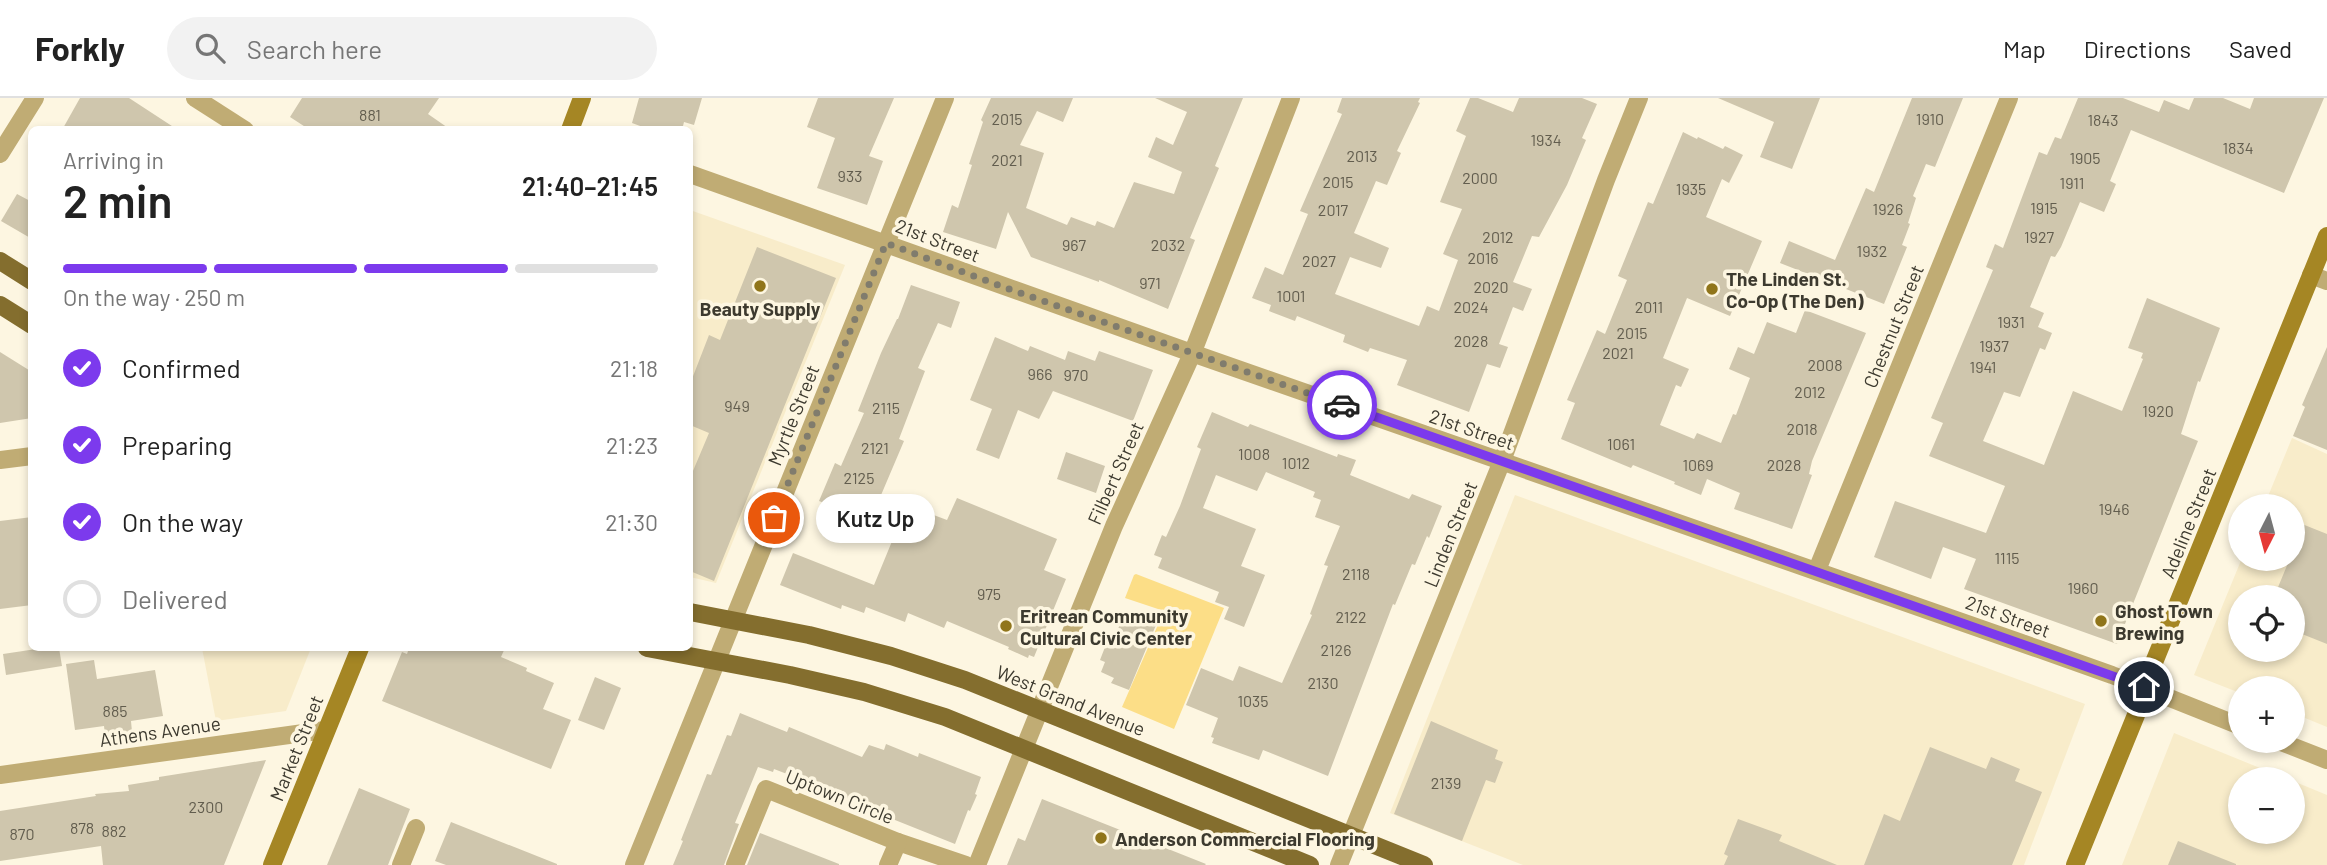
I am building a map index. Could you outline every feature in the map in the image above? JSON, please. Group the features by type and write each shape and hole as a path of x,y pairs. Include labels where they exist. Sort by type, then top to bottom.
{"main road":[{"path":"572,126 582,98"},
{"name":"Adeline Street","path":"2075,865 2136,715 2144,687 2319,278 2327,236"},
{"path":"0,261 28,278"},
{"path":"0,305 28,323"},
{"name":"West Grand Avenue","path":"693,613 808,635 891,656 965,680 1424,865"},
{"name":"Market Street","path":"272,865 359,651"},
{"path":"664,651 864,692 944,717 1310,865"}],"street":[{"path":"0,154 35,98"},
{"path":"195,98 239,126"},
{"name":"Myrtle Street","path":"634,865 945,98"},
{"name":"Filbert Street","path":"977,865 1114,526 1192,354 1291,98"},
{"name":"Linden Street","path":"1339,865 1502,461 1639,98"},
{"name":"Chestnut Street","path":"1817,570 2009,98"},
{"name":"21st Street","path":"693,175 1192,354 1817,570 2144,687 2228,721"},
{"path":"0,460 28,456"},
{"name":"Athens Avenue","path":"0,775 325,730"},
{"path":"2305,751 2327,760"},
{"name":"Uptown Circle","path":"735,865 766,789 898,842 966,865"},
{"path":"403,865 416,828"},
{"name":"Uptown Circle","path":"888,865 898,842"}],"shaded area":[{"path":"693,211 845,265 716,583 693,578"},
{"path":"2292,438 2327,454 2327,727 2305,718 2305,676 2228,676 2228,688 2194,675 2228,592 2228,662 2305,662 2305,585 2231,585 2237,571 2305,571 2305,494 2269,494"},
{"path":"1515,495 2085,704 2024,865 1523,865 1390,813"},
{"path":"1136,574 1224,608 1174,729 1122,707 1164,611 1125,598"},
{"path":"203,651 310,651 286,711 216,721"},
{"path":"2174,733 2258,767 2228,767 2228,844 2305,844 2305,786 2327,795 2327,865 2122,865"}],"building":[{"path":"80,98 129,98 172,126 64,126"},
{"path":"302,98 439,98 428,114 445,126 304,126 290,117"},
{"path":"639,98 702,98 694,125 684,122 683,126 640,126 632,123"},
{"path":"818,98 894,98 869,156 883,161 867,205 817,188 835,138 807,127"},
{"path":"991,98 1073,98 1063,122 1037,111 1020,145 1044,153 1026,208 1067,225 1071,217 1095,226 1097,221 1114,228 1134,182 1174,194 1182,172 1148,157 1156,137 1173,145 1187,112 1155,98 1243,98 1215,166 1219,168 1190,238 1195,240 1168,309 1099,280 1031,257 1008,212 996,249 943,232 952,205 958,208 972,165 969,164 983,122 981,120"},
{"path":"1342,98 1420,98 1397,151 1401,153 1387,185 1376,181 1354,233 1389,248 1381,268 1350,257 1335,294 1419,326 1427,306 1439,311 1458,260 1443,254 1462,209 1440,202 1466,136 1456,131 1470,98 1478,98 1513,112 1519,98 1582,98 1597,104 1582,138 1586,140 1567,185 1539,237 1532,236 1513,282 1532,289 1523,311 1513,307 1499,344 1508,347 1500,368 1487,364 1469,412 1397,385 1407,360 1370,348 1368,352 1343,342 1345,335 1297,316 1295,321 1269,311 1271,305 1252,298 1265,267 1283,275 1308,214 1300,211 1342,114 1337,112"},
{"path":"1718,98 1820,98 1792,169 1760,157 1774,122"},
{"path":"1912,98 1963,98 1935,167 1926,164 1913,196 1916,198 1902,245 1907,247 1884,304 1780,263 1789,241 1835,260 1866,188 1874,192"},
{"path":"2078,98 2123,98 2159,112 2164,100 2189,110 2194,98 2223,98 2250,109 2254,98 2324,98 2284,193 2131,130 2110,181 2116,184 2104,212 2080,202 2061,247 2055,257 2051,256 2030,307 2044,313 2038,327 2052,333 2045,350 2040,348 2020,397 2004,392 1983,441 2044,465 2073,391 2122,411 2143,359 2143,353 2128,348 2147,298 2220,328 2200,382 2198,381 2181,434 2198,441 2117,644 1964,589 1976,559 1943,547 1931,579 1874,557 1895,501 1986,533 2005,486 1929,456 1943,423 1931,418 1993,270 1986,267 1995,244 2003,248 2039,152 2047,155 2055,137 2061,139"},
{"path":"1683,132 1743,155 1729,183 1722,179 1706,217 1762,241 1730,316 1687,298 1663,358 1689,369 1681,387 1676,385 1660,425 1694,439 1697,433 1721,443 1733,414 1736,415 1750,378 1729,369 1738,347 1754,354 1767,322 1796,333 1805,310 1866,333 1812,461 1809,474 1812,475 1792,529 1734,509 1740,493 1707,479 1701,495 1633,465 1631,468 1561,439 1575,403 1567,400 1597,330 1605,334 1627,280 1618,276 1648,202 1653,204"},
{"path":"17,194 28,200 28,237 1,221"},
{"path":"757,247 836,278 714,581 693,572 693,471 709,433 693,426 693,376 709,335 720,340"},
{"path":"911,285 960,302 951,328 938,323 918,368 925,371 899,439 904,441 870,521 819,501 835,463 841,466 864,413 858,411"},
{"path":"995,337 1028,351 1030,346 1065,360 1068,351 1095,361 1099,351 1153,370 1133,421 1053,391 1039,419 1018,410 999,459 976,450 992,409 970,400"},
{"path":"2327,347 2327,450 2293,436 2305,407 2302,405"},
{"path":"0,352 28,370 28,419 0,423"},
{"path":"1212,412 1337,457 1338,454 1356,460 1350,475 1409,499 1412,494 1442,506 1429,538 1427,536 1395,605 1393,604 1328,776 1263,750 1259,760 1212,743 1214,738 1211,737 1218,718 1186,705 1201,668 1233,681 1239,666 1282,683 1312,615 1310,614 1328,566 1324,565 1340,526 1315,517 1321,500 1313,497 1315,492 1266,472 1257,491 1216,475 1203,508 1256,529 1241,566 1265,575 1244,627 1224,619 1229,607 1215,602 1219,592 1158,568 1162,558 1154,555 1162,535 1166,537 1180,506 1201,449 1197,447"},
{"path":"1066,452 1105,466 1096,493 1057,479"},
{"path":"957,498 1057,539 1044,570 1066,579 1034,657 1029,655 1028,658 1008,649 1009,647 947,621 944,628 908,613 905,622 866,607 864,613 842,605 841,609 780,585 793,553 874,585 902,517 918,523 923,511 947,520"},
{"path":"28,518 28,606 0,609 0,521"},
{"path":"2305,525 2327,534 2327,644 2305,635 2305,585 2279,585 2285,571 2305,571"},
{"path":"1123,614 1156,625 1129,690 1111,683 1114,678 1101,672 1105,662 1100,660 1107,642 1113,645"},
{"path":"28,650 60,651 62,666 6,675 3,654"},
{"path":"408,651 504,651 501,657 554,683 543,709 571,720 551,769 382,701 402,652 407,654"},
{"path":"94,660 97,679 155,670 163,716 131,721 132,732 105,735 104,726 75,730 66,664"},
{"path":"595,677 621,688 604,730 578,720"},
{"path":"740,713 787,732 789,727 862,757 869,745 884,750 886,744 918,757 919,753 981,777 975,794 977,795 955,844 845,800 847,797 774,769 773,772 758,767 735,823 739,824 724,865 673,865 707,774 711,775 727,735 731,736"},
{"path":"1431,721 1498,750 1495,759 1503,762 1495,783 1486,780 1462,841 1394,814"},
{"path":"1930,747 1986,769 1991,757 2020,769 2015,781 2042,792 2012,865 1864,865 1884,814 1900,821"},
{"path":"266,760 224,865 103,865 101,846 0,861 0,811 96,796 95,794 129,791 128,785 159,780 159,777"},
{"path":"359,788 410,809 388,865 327,865"},
{"path":"1042,799 1206,864 1007,865 1018,838 1025,841"},
{"path":"1738,819 1782,835 1779,841 1837,865 1724,865 1728,856 1724,854"},
{"path":"451,822 557,865 446,865 435,861"},
{"path":"760,833 839,864 839,865 747,865"},
{"path":"2178,841 2236,864 2236,865 2168,865"}],"way so far":[{"path":"774,518 886,243 1006,288 1342,405"}],"place":[{"name":"Beauty Supply","path":"760,286"},
{"name":"The Linden St. Co-Op (The Den)","path":"1712,289"},
{"name":"Kutz Up","path":"774,518"},
{"name":"Ghost Town Brewing","path":"2101,621"},
{"name":"Eritrean Community Cultural Civic Center","path":"1006,626"},
{"name":"Anderson Commercial Flooring","path":"1101,838"}],"route":[{"path":"1342,405 2144,687"}]}
